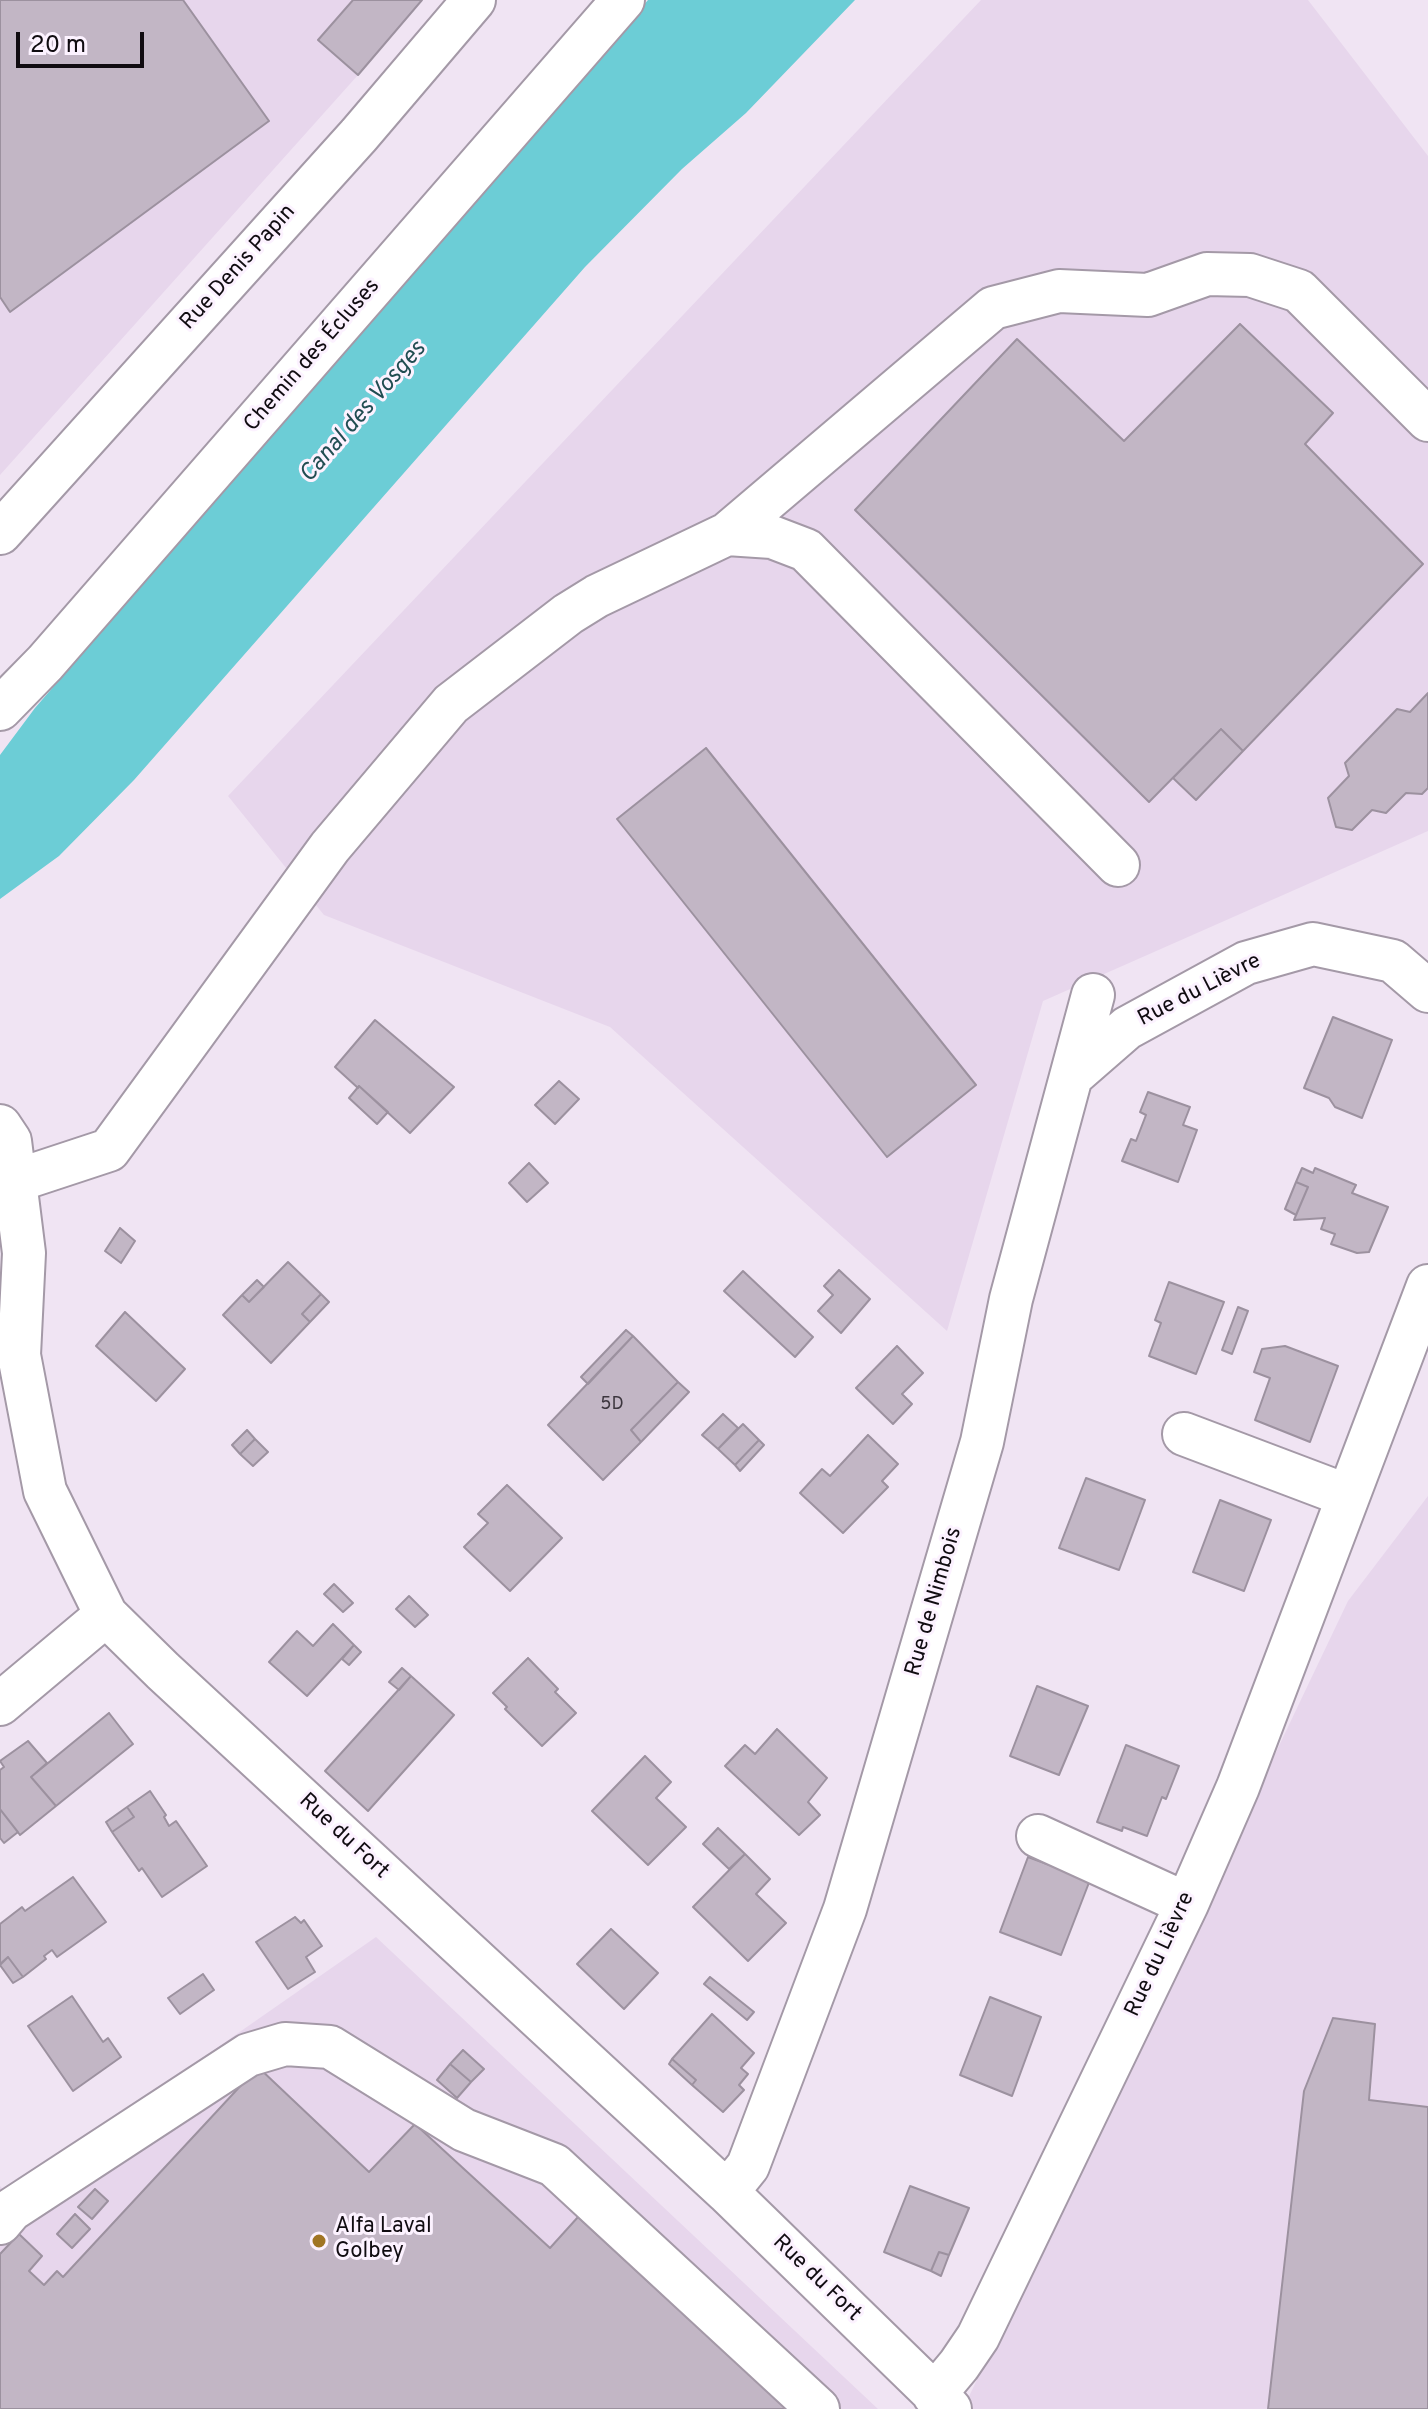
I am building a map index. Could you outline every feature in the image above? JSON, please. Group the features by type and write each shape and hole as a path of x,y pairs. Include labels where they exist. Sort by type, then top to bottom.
{"street":[{"name":"Rue Denis Papin","path":"0,533 349,146 474,0"},
{"name":"Chemin des Écluses","path":"0,709 66,639 623,0"},
{"path":"15,1181 109,1150 330,847 451,704 568,614 597,596 727,534 993,308 1059,291 1148,295 1207,274 1250,275 1299,291 1428,420"},
{"path":"727,534 772,537 806,550 1118,865"},
{"name":"Rue du Lièvre","path":"1073,1075 1127,1028 1246,963 1313,944 1393,961 1428,991"},
{"name":"Rue de Nimbois","path":"727,2192 748,2166 845,1909 982,1442 1011,1299 1093,995"},
{"name":"Rue du Fort","path":"0,1126 10,1141 24,1253 19,1355 45,1491 106,1615 727,2192 942,2402"},
{"name":"Rue du Lièvre","path":"942,2402 959,2365 978,2337 1187,1904 1238,1787 1428,1286"},
{"path":"1184,1434 1348,1496"},
{"path":"0,1704 106,1615"},
{"path":"1038,1836 1187,1904"},
{"path":"0,2223 11,2210 248,2055 285,2044 330,2047 464,2130 554,2165 818,2409"}],"shaded area":[{"path":"0,0 422,0 0,475"},
{"path":"981,0 1308,0 1428,156 1428,831 1043,1001 947,1331 610,1027 324,915 228,796"},
{"path":"1428,1496 1428,2409 963,2409 1348,1601"},
{"name":"Alfa Laval Golbey","path":"376,1937 878,2409 0,2409 0,2186 7,2194"}],"water":[{"name":"Canal des Vosges","path":"648,0 855,0 746,113 682,169 585,267 134,780 59,856 0,899 0,755 35,708"}],"building":[{"path":"0,0 183,0 269,121 10,312 0,297"},
{"path":"353,0 422,0 358,75 318,40"},
{"path":"1240,324 1333,413 1305,444 1423,564 1243,751 1221,729 1149,802 855,510 1017,339 1124,441"},
{"path":"1428,693 1428,788 1422,794 1406,793 1386,813 1372,810 1352,830 1336,827 1328,798 1349,776 1345,763 1397,709 1410,712"},
{"path":"1221,729 1243,751 1196,800 1173,778"},
{"path":"706,748 976,1085 887,1157 617,819"},
{"path":"1333,1017 1392,1040 1362,1118 1335,1107 1329,1098 1304,1088"},
{"path":"375,1020 454,1087 410,1133 335,1067"},
{"path":"559,1081 579,1099 555,1124 535,1105"},
{"path":"359,1086 388,1112 377,1124 349,1098"},
{"path":"1148,1092 1190,1107 1183,1125 1197,1130 1178,1182 1122,1161 1131,1139 1136,1141 1146,1115 1140,1112"},
{"path":"529,1163 548,1183 527,1202 509,1183"},
{"path":"1302,1168 1313,1173 1315,1168 1356,1185 1352,1193 1388,1207 1369,1252 1357,1253 1331,1244 1335,1234 1321,1229 1325,1218 1294,1220 1308,1187 1296,1182"},
{"path":"1296,1182 1308,1187 1296,1215 1285,1209"},
{"path":"120,1228 135,1241 121,1263 105,1251"},
{"path":"288,1262 321,1294 302,1314 310,1322 271,1363 223,1315 242,1295 249,1302"},
{"path":"839,1270 870,1299 841,1333 818,1311 833,1295 824,1286"},
{"path":"743,1271 813,1337 795,1357 724,1291"},
{"path":"257,1280 264,1287 249,1302 242,1295"},
{"path":"1169,1282 1224,1302 1196,1374 1149,1356 1161,1323 1155,1320"},
{"path":"321,1294 329,1302 310,1322 302,1314"},
{"path":"1238,1307 1248,1311 1232,1354 1222,1350"},
{"path":"125,1312 185,1369 156,1401 96,1346"},
{"path":"626,1330 633,1336 588,1384 581,1377"},
{"path":"633,1336 678,1382 631,1430 641,1442 603,1480 548,1425"},
{"path":"897,1346 923,1373 902,1394 912,1404 893,1424 856,1388"},
{"path":"1285,1346 1338,1366 1310,1442 1255,1420 1270,1378 1254,1372 1262,1349"},
{"path":"678,1382 689,1392 641,1442 631,1430"},
{"path":"723,1414 738,1428 718,1449 702,1435"},
{"path":"743,1424 759,1440 735,1465 718,1449"},
{"path":"247,1430 255,1439 240,1454 232,1445"},
{"path":"868,1435 898,1464 882,1481 888,1487 843,1533 800,1493 822,1469 830,1476"},
{"path":"255,1439 268,1452 253,1466 240,1454"},
{"path":"759,1440 764,1445 740,1471 735,1465"},
{"path":"1086,1478 1145,1500 1119,1570 1059,1548"},
{"path":"507,1485 562,1538 510,1591 464,1547 488,1523 478,1514"},
{"path":"1220,1500 1271,1520 1244,1591 1193,1572"},
{"path":"334,1584 353,1603 343,1612 324,1594"},
{"path":"409,1596 428,1615 415,1627 396,1609"},
{"path":"333,1624 354,1645 307,1696 269,1662 297,1631 313,1646"},
{"path":"354,1645 361,1652 349,1665 342,1659"},
{"path":"528,1658 576,1713 542,1746 493,1693"},
{"path":"402,1668 411,1676 399,1690 389,1682"},
{"path":"411,1676 454,1715 368,1811 325,1771"},
{"path":"1037,1686 1088,1706 1059,1775 1010,1756"},
{"path":"109,1713 133,1744 56,1806 31,1777"},
{"path":"777,1729 827,1778 808,1802 820,1815 799,1835 725,1766 745,1745 755,1754"},
{"path":"28,1741 47,1763 31,1777 56,1806 20,1835 0,1809 0,1770 4,1767 0,1761"},
{"path":"1126,1745 1179,1766 1166,1799 1162,1797 1147,1836 1097,1822"},
{"path":"645,1756 671,1782 656,1798 686,1827 648,1865 592,1811"},
{"path":"150,1791 166,1815 164,1817 169,1826 176,1821 207,1866 162,1897 112,1832 134,1817 127,1807"},
{"path":"127,1807 134,1817 112,1832 106,1822"},
{"path":"0,1809 18,1832 4,1843 0,1838"},
{"path":"718,1828 745,1854 729,1869 703,1844"},
{"path":"745,1854 770,1879 756,1894 786,1923 748,1961 693,1907"},
{"path":"1028,1857 1090,1880 1061,1955 1000,1932"},
{"path":"73,1877 106,1922 57,1957 52,1950 44,1956 46,1959 23,1977 8,1957 0,1964 0,1924 22,1907 25,1911"},
{"path":"295,1917 301,1923 304,1920 322,1946 306,1957 315,1972 288,1989 256,1942"},
{"path":"611,1929 658,1973 624,2009 577,1964"},
{"path":"8,1957 23,1977 13,1983 0,1965"},
{"path":"203,1974 214,1990 180,2014 168,1998"},
{"path":"710,1977 754,2012 747,2020 704,1984"},
{"path":"72,1996 103,2042 108,2038 121,2057 73,2091 28,2026"},
{"path":"990,1997 1041,2017 1012,2096 960,2075"},
{"path":"712,2014 754,2053 741,2068 748,2074 739,2085 744,2090 723,2112 692,2085 696,2080 672,2059"},
{"path":"1333,2018 1375,2024 1369,2100 1428,2107 1428,2409 1268,2409 1304,2091"},
{"path":"463,2050 484,2069 471,2082 450,2064"},
{"path":"672,2059 696,2080 692,2085 669,2064"},
{"path":"450,2064 471,2082 457,2098 437,2080"},
{"name":"Alfa Laval Golbey","path":"258,2067 369,2172 415,2124 550,2248 578,2217 787,2409 0,2409 0,2254 19,2234 42,2256 29,2271 44,2285 57,2271 63,2277"},
{"path":"910,2186 969,2208 949,2255 939,2252 931,2271 884,2252"},
{"path":"95,2189 108,2201 92,2219 78,2207"},
{"path":"75,2214 90,2229 72,2248 57,2234"},
{"path":"939,2252 949,2255 941,2276 931,2271"}],"place":[{"name":"Alfa Laval Golbey","path":"319,2241"}]}
